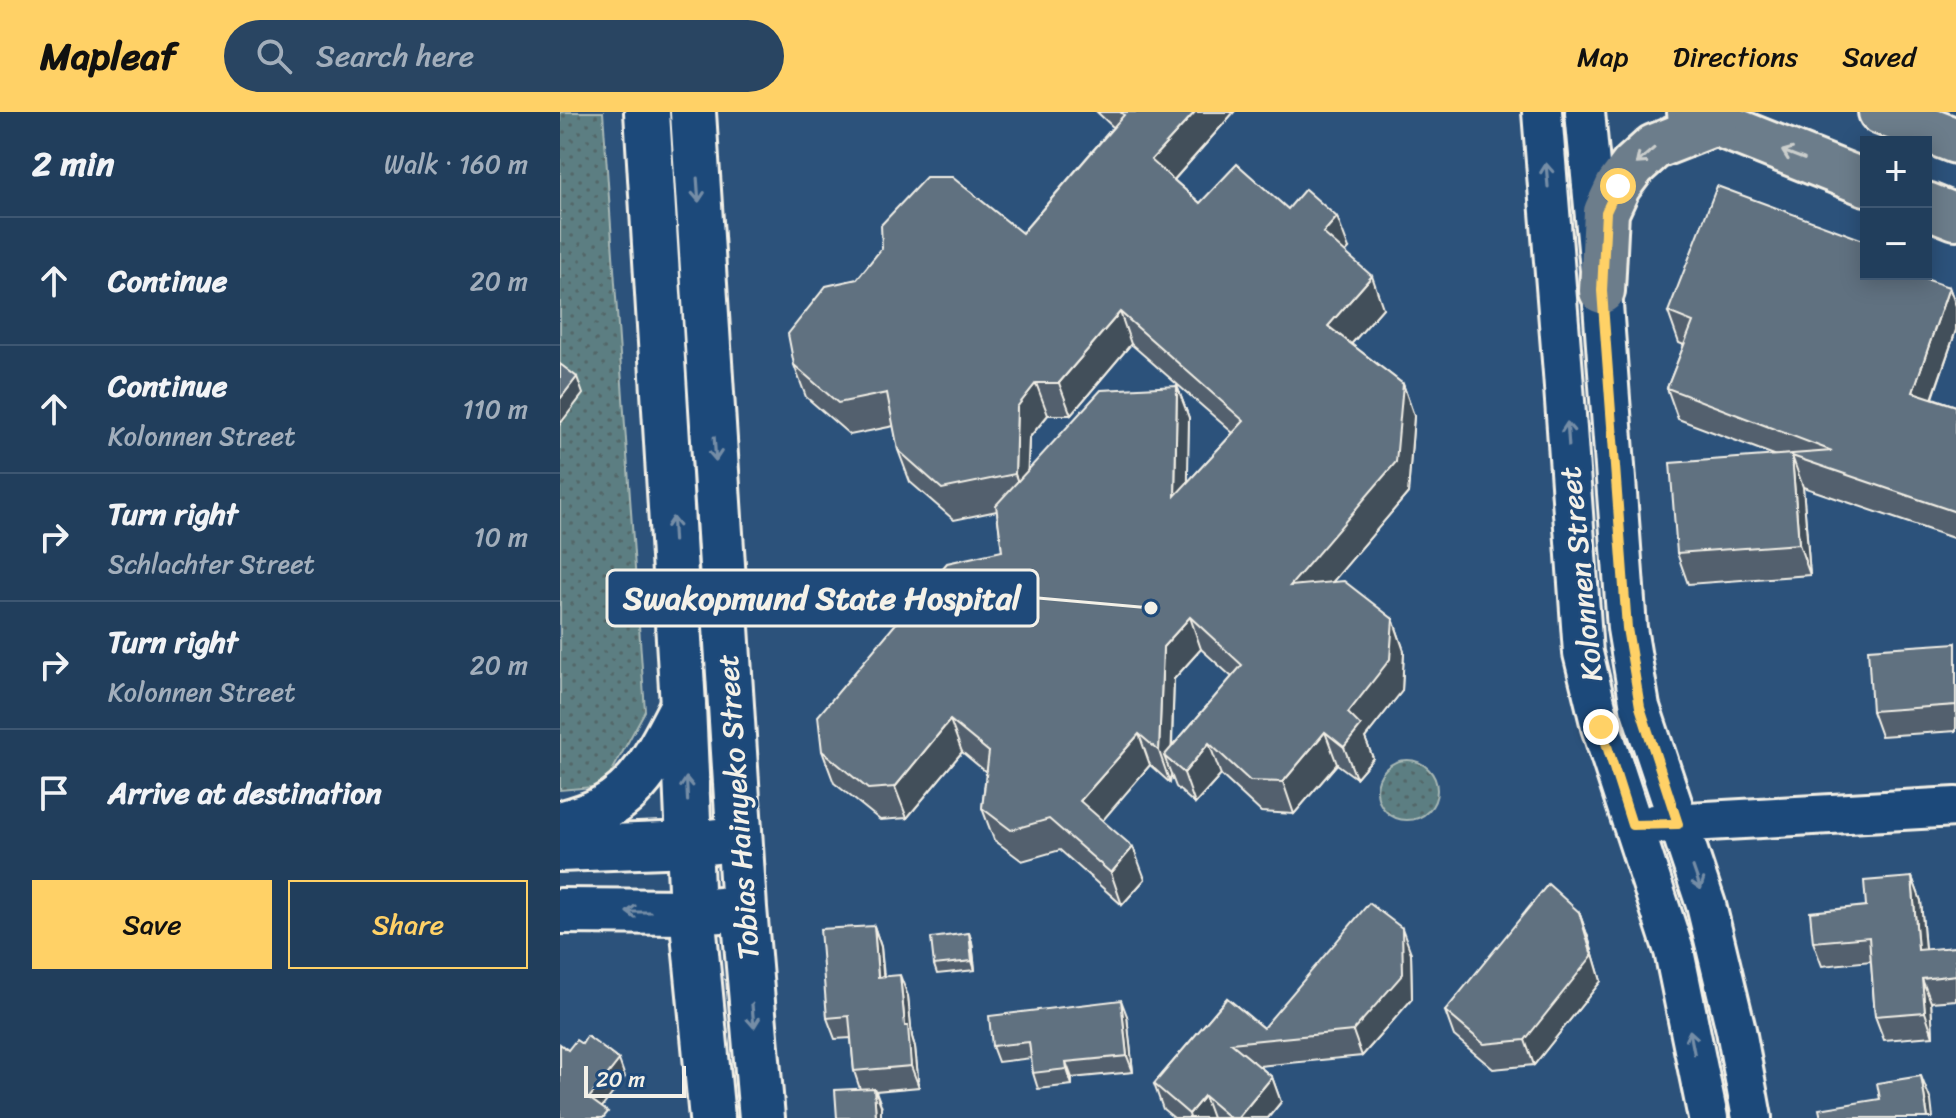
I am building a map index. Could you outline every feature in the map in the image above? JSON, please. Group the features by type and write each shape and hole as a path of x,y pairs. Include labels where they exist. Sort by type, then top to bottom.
{"main road":[{"path":"1881,112 1956,141"},
{"path":"1602,291 1606,212 1618,186 1633,166 1654,147 1701,118 1860,181"},
{"path":"1932,207 1956,217"}],"street":[{"name":"Tobias Hainyeko Street","path":"647,112 683,705 692,912 712,1118"},
{"name":"Tobias Hainyeko Street","path":"693,112 744,908 762,1118"},
{"name":"Kolonnen Street","path":"1542,112 1583,653 1601,727 1674,951 1708,1118"},
{"name":"Kolonnen Street","path":"1585,112 1602,291 1627,628 1640,707 1706,905 1736,1030 1752,1118"},
{"path":"560,824 603,809 634,786 683,705"},
{"path":"1632,825 1956,807"},
{"path":"560,849 690,844 740,838"},
{"path":"560,911 692,912 744,908"}],"green space":[{"path":"560,112 603,112 645,711 604,786 560,790"},
{"path":"1407,760 1419,762 1428,769 1435,778 1435,802 1428,811 1419,818 1407,820 1395,818 1386,811 1379,802 1377,790 1379,778 1386,769 1395,762"}],"building":[{"path":"1120,112 1195,112 1151,160 1200,203 1237,164 1288,209 1305,189 1337,217 1323,233 1372,276 1328,326 1403,384 1396,462 1290,586 1344,581 1393,619 1390,659 1348,713 1361,726 1344,747 1325,732 1283,782 1250,781 1209,743 1184,773 1164,756 1242,665 1190,617 1163,647 1159,751 1139,734 1080,801 1133,847 1111,873 1049,819 1011,830 982,808 989,752 950,720 895,787 868,789 822,751 818,716 947,563 1002,551 996,505 1101,390 1177,386 1175,496 1244,421 1120,312 1059,383 1036,383 1017,407 1015,474 942,489 898,450 887,393 838,403 794,365 788,334 826,286 857,279 882,248 881,225 926,177 952,177 1022,233 1124,115"},
{"path":"1717,186 1860,239 1860,280 1929,280 1949,287 1913,392 1956,406 1956,512 1792,456 1799,544 1677,553 1670,463 1832,451 1667,388 1693,322 1668,312"},
{"path":"560,364 577,377 560,399"},
{"path":"1956,643 1956,705 1872,711 1868,649"},
{"path":"1912,877 1918,950 1956,947 1956,975 1922,979 1925,1012 1875,1016 1869,937 1813,942 1810,912 1866,906 1864,881"},
{"path":"1548,884 1579,912 1592,956 1525,1040 1484,1044 1445,1011"},
{"path":"1369,903 1402,928 1403,974 1353,1031 1231,1043 1272,1077 1238,1118 1230,1118 1204,1096 1189,1114 1154,1084 1227,998 1263,1028"},
{"path":"874,926 878,977 900,975 911,1066 854,1071 849,1016 827,1018 820,929"},
{"path":"969,933 972,961 934,965 931,938"},
{"path":"1121,1000 1127,1056 1066,1062 1067,1069 1033,1073 1029,1042 992,1046 989,1016"},
{"path":"587,1036 619,1060 589,1098 608,1112 603,1118 560,1118 560,1044 568,1050 576,1040 582,1044"},
{"path":"1921,1076 1928,1118 1821,1118 1819,1109 1880,1099 1877,1083"},
{"path":"874,1088 876,1118 837,1118 835,1090"}],"place":[{"name":"Swakopmund State Hospital","path":"1151,608"}],"route":[{"path":"1601,727 1632,825 1678,824 1640,707 1627,628 1602,291 1606,212 1618,186"}]}
